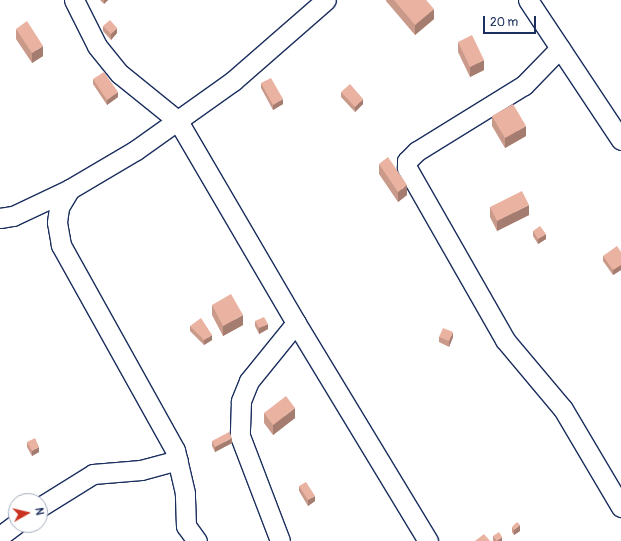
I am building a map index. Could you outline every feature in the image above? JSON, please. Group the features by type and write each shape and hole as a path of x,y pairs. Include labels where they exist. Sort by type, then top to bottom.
{"street":[{"path":"74,0 97,46 120,74 178,121 296,323 428,541"},
{"path":"0,218 13,216 70,189 136,150 233,81 326,0"},
{"path":"528,0 621,140"},
{"path":"560,48 524,85 417,151 407,161 406,168 505,340 563,409 621,507"},
{"path":"70,189 59,207 57,222 61,245 147,397 178,460 186,526 197,541"},
{"path":"280,541 240,436 241,401 249,380 296,323"},
{"path":"48,502 93,474 147,469 178,460"}],"building":[{"path":"394,0 426,0 434,9 415,25"},
{"path":"110,20 117,28 111,34 103,26"},
{"path":"27,21 43,46 32,53 16,29"},
{"path":"472,35 484,60 470,67 458,42"},
{"path":"104,72 118,92 107,100 93,79"},
{"path":"271,78 283,99 273,105 261,83"},
{"path":"350,84 363,99 355,107 341,92"},
{"path":"513,104 526,126 505,138 492,116"},
{"path":"388,157 407,185 398,192 379,164"},
{"path":"522,191 529,205 497,221 490,207"},
{"path":"540,226 546,234 538,239 533,231"},
{"path":"617,246 621,252 621,265 613,270 603,256"},
{"path":"231,294 243,315 223,326 212,305"},
{"path":"264,317 268,324 259,328 255,321"},
{"path":"201,318 212,335 204,340 190,326"},
{"path":"443,328 453,332 449,341 439,337"},
{"path":"286,396 295,408 273,425 264,413"},
{"path":"229,432 232,438 215,447 212,441"},
{"path":"35,438 39,447 32,451 27,442"},
{"path":"306,482 315,496 308,500 299,486"},
{"path":"517,522 520,525 514,530 512,527"},
{"path":"499,532 502,537 497,541 493,536"},
{"path":"484,534 490,541 475,541"}]}
